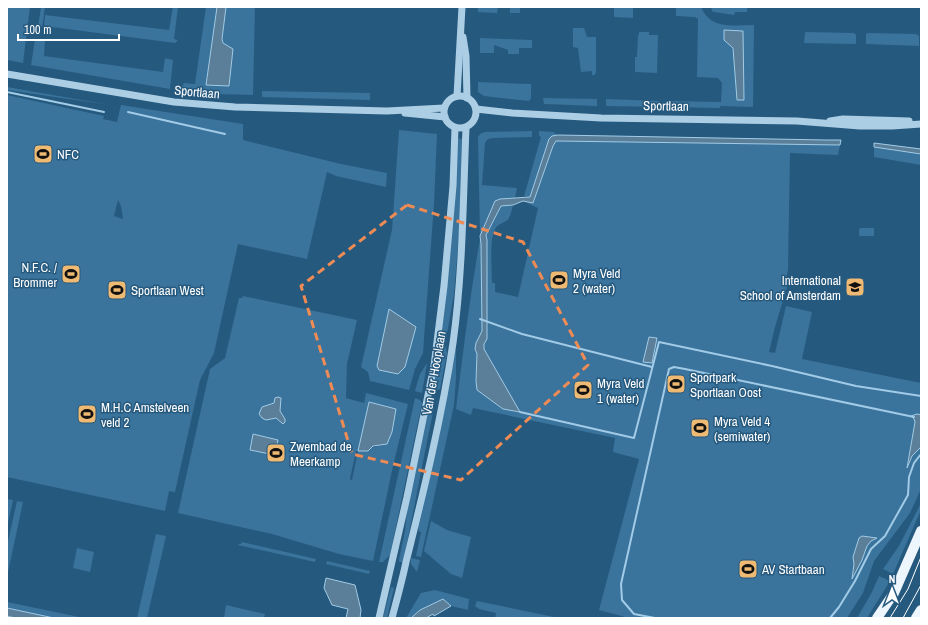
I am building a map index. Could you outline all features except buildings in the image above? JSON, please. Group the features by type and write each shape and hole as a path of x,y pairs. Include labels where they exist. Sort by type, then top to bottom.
{"main road":[{"path":"877,618 894,593 921,531"},
{"path":"916,618 921,610"}],"street":[{"path":"462,7 462,25 466,56 467,98"},
{"path":"457,96 458,55 462,25"},
{"name":"Sportlaan","path":"7,74 174,102 235,107 387,111 444,117"},
{"path":"457,96 467,98 471,100 476,113 471,125 466,128 455,128 450,126 444,117 444,108 449,100 457,96"},
{"name":"Sportlaan","path":"387,111 444,108"},
{"name":"Sportlaan","path":"476,113 512,113 601,118 820,122 844,119 890,120 910,121 921,124"},
{"name":"Van der Hooplaan","path":"379,618 407,497 434,366 445,278 455,128"},
{"name":"Van der Hooplaan","path":"392,618 419,508 453,343 460,290 466,128"}],"highlighted area":[{"path":"407,205 523,242 588,365 461,480 352,454 301,286"}],"shaded area":[{"path":"7,7 30,7 23,63 7,60"},
{"path":"41,7 45,7 42,28 38,27"},
{"path":"173,7 178,7 174,39 178,40 175,43 44,26 45,15 169,30"},
{"path":"206,7 217,7 206,85 229,86 233,49 223,43 222,39 226,7 255,7 253,95 215,94 184,91 182,87 184,83 195,84"},
{"path":"217,7 226,7 222,39 223,43 233,49 229,86 206,85"},
{"path":"478,7 498,7 497,13 478,12"},
{"path":"498,7 520,7 520,13 510,13 510,8"},
{"path":"614,7 633,7 633,18 614,17"},
{"path":"676,7 701,7 711,20 717,23 723,25 754,25 753,107 666,107 666,101 721,102 722,83 718,78 697,77 698,19 695,17 676,16","holes":["742,31 744,99 737,100 733,48 728,43"]},
{"path":"711,7 747,7 747,12 735,12 734,15 714,12 712,11"},
{"path":"573,28 584,28 587,37 596,37 595,75 592,75 592,71 581,72 578,48 573,47"},
{"path":"724,30 743,31 744,100 737,100 733,48 724,40"},
{"path":"639,32 649,32 649,35 658,35 657,73 635,72 635,57 637,57"},
{"path":"806,32 854,33 856,35 856,44 804,43"},
{"path":"866,34 916,34 919,36 919,46 866,44"},
{"path":"480,38 532,40 532,48 519,48 519,54 508,54 508,50 494,45 494,53 480,53"},
{"path":"35,39 45,41 44,56 163,72 165,58 173,60 170,89 31,65"},
{"path":"478,82 531,84 531,98 529,101 484,96 478,92"},
{"path":"7,87 110,105 7,90"},
{"path":"262,91 370,93 370,100 262,97"},
{"name":"Sportlaan West","path":"7,95 104,116 103,119 117,122 121,105 243,124 243,140 341,164 387,173 386,187 336,176 327,172 307,259 238,244 214,353 200,380 175,492 169,491 165,511 7,477","holes":["118,200 121,206 123,219 114,216"]},
{"path":"543,98 597,99 597,106 544,104"},
{"path":"606,99 659,101 659,107 606,106"},
{"path":"399,130 437,134 434,204 423,353 415,369 409,390 370,381 368,372 361,367 392,230"},
{"path":"532,131 532,137 493,138 488,139 485,143 482,185 517,188 515,198 500,199 495,201 480,236 478,137 480,134 485,132"},
{"path":"539,131 553,132 558,135 555,135 549,139 530,197 524,196 541,137 539,136"},
{"path":"552,136 841,140 840,145 556,141 533,203 523,201 513,205 501,206 486,235 487,339 484,344 484,349 520,412 503,409 477,390 477,354 475,349 476,343 482,331 480,236 495,201 500,199 530,197 549,139"},
{"path":"460,138 462,139 459,233 454,294 445,345 447,353 440,389 435,391 432,389 439,352 437,344 458,140"},
{"name":"Sportpark Sportlaan Oost","path":"556,141 840,145 838,155 790,153 788,270 785,283 787,287 769,352 775,353 786,306 812,312 802,359 921,383 921,489 910,513 874,561 863,593 847,618 629,618 599,610 639,459 613,452 615,438 473,408 471,415 456,409 480,239 482,331 476,343 475,349 477,354 477,390 503,409 519,412 484,349 484,344 487,339 486,235 501,206 513,205 509,218 496,227 493,234 491,247 492,283 495,283 495,292 518,297 538,208 525,202 533,203 553,146"},
{"path":"874,143 921,149 921,154 874,147"},
{"path":"874,147 921,154 921,165 874,157"},
{"path":"874,228 874,236 860,236 859,229"},
{"name":"Zwembad de Meerkamp","path":"243,296 357,320 347,364 346,398 364,403 366,393 408,404 373,561 339,554 272,534 178,513 210,369 225,358 239,298 242,298","holes":["369,402 387,444 358,451","356,451 358,451 352,480 350,479"]},
{"path":"389,309 416,327 405,367 398,374 379,370 377,366"},
{"path":"649,337 657,338 652,363 643,362"},
{"path":"456,347 454,405 421,557 416,556 421,532 418,531 419,529 417,528"},
{"path":"427,363 422,393 415,391 420,374"},
{"path":"275,398 281,398 280,411 285,419 283,424 276,418 266,420 259,414 262,407 274,403"},
{"path":"415,398 420,400 422,403 390,555 383,562 379,562"},
{"path":"369,402 396,409 392,432 387,444 373,446 368,451 358,451"},
{"path":"430,406 433,406 434,408 403,562 399,562 405,531 408,501"},
{"path":"917,414 921,415 921,447 912,456 907,468 915,422 911,416"},
{"path":"253,434 278,440 275,455 250,450"},
{"path":"7,499 13,500 7,527"},
{"path":"17,501 23,502 7,577 7,546"},
{"path":"921,503 921,510 893,574 883,569 899,546"},
{"path":"431,521 447,530 471,537 462,578 451,574 424,551"},
{"path":"156,534 166,536 147,618 137,618"},
{"path":"862,536 877,538 871,541 867,546 862,560 852,579 854,564 853,557 859,538"},
{"path":"242,542 316,559 315,562 238,545"},
{"path":"77,548 94,552 90,572 73,568"},
{"path":"411,558 420,560 417,572 411,564"},
{"path":"327,561 370,571 369,574 326,564"},
{"path":"879,576 890,581 867,618 857,618 872,592"},
{"path":"326,578 355,585 361,610 360,618 346,618 348,609 332,605 324,588"},
{"path":"391,587 394,588 387,618 383,618"},
{"path":"435,590 469,599 468,610 451,606 443,599 420,610 411,618 406,618 421,593"},
{"path":"443,599 451,606 434,616 433,614 426,618 411,618 420,610"},
{"path":"477,601 559,618 495,618 496,613 479,609 475,606"},
{"path":"7,602 84,618 54,618 7,608"},
{"path":"226,605 265,614 264,618 224,618"},
{"path":"7,608 54,618 15,618 7,616"}],"waterway":[{"path":"7,92 104,112"},
{"path":"128,112 225,134"},
{"path":"480,319 522,334 652,367"},
{"path":"520,412 634,438 659,342 772,366 856,386 921,396"},
{"path":"655,618 634,614 622,600 621,584 669,369 674,367 685,369 914,417"},
{"path":"830,618 839,607 855,581 871,549 885,536 908,495 909,477 914,463 921,454"}],"tram line":[{"path":"890,618 908,589 921,557"},
{"path":"903,618 921,585"}],"place":[{"name":"NFC","path":"43,154"},
{"name":"N.F.C. / Brommer","path":"71,274"},
{"name":"Myra Veld 2 (water)","path":"559,280"},
{"name":"International School of Amsterdam","path":"855,287"},
{"name":"Sportlaan West","path":"117,290"},
{"name":"Sportpark Sportlaan Oost","path":"676,384"},
{"name":"Myra Veld 1 (water)","path":"583,390"},
{"name":"M.H.C Amstelveen veld 2","path":"87,414"},
{"name":"Myra Veld 4 (semiwater)","path":"700,428"},
{"name":"Zwembad de Meerkamp","path":"276,453"},
{"name":"AV Startbaan","path":"748,569"}]}
